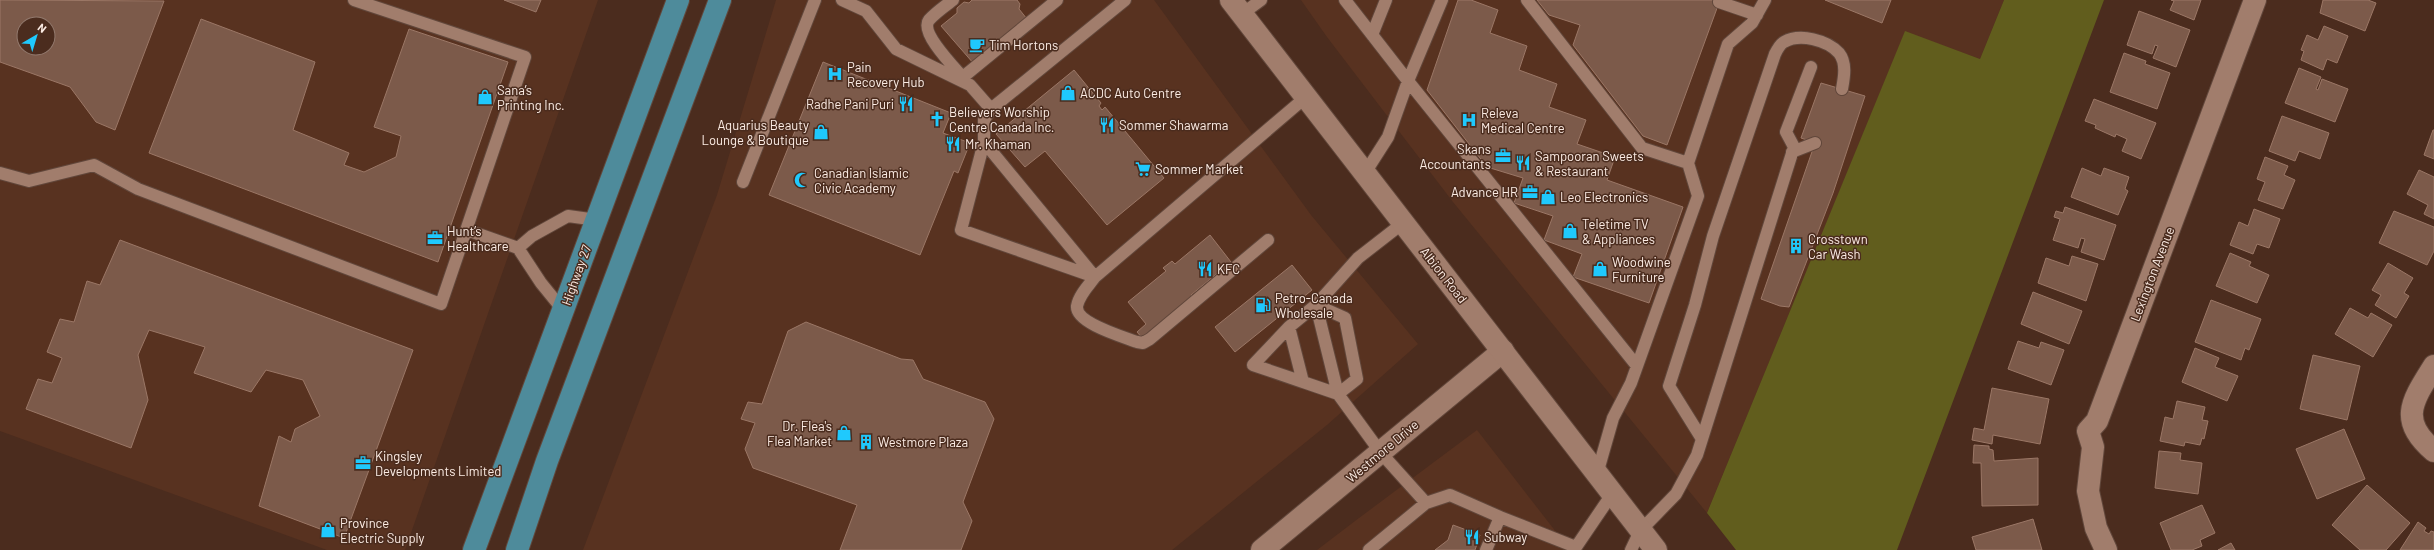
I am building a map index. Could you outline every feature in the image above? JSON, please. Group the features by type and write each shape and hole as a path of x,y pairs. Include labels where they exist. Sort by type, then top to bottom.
{"main road":[{"name":"Highway 27","path":"474,550 678,0"},
{"path":"516,550 547,461 720,0"}],"street":[{"name":"Lexington Avenue","path":"2106,550 2096,528 2088,491 2089,462 2093,447 2088,432 2097,421 2255,0"},
{"name":"Albion Road","path":"1236,7 1656,550"},
{"name":"Westmore Drive","path":"1262,550 1503,352"},
{"path":"2434,366 2417,394 2410,413 2412,426 2421,441 2434,451"}],"lane":[{"path":"0,173 29,181 94,165 138,189 441,304 526,57 354,0"},
{"path":"743,182 815,0"},
{"path":"842,0 866,11 896,48 966,81"},
{"path":"952,0 928,21 926,28 930,37 991,109"},
{"path":"966,81 1057,0"},
{"path":"1095,277 961,230 984,142 984,120 991,109 1124,0"},
{"path":"1236,7 1261,0"},
{"path":"1346,0 1408,82 1638,366"},
{"path":"1372,35 1386,0"},
{"path":"1365,173 1388,137 1408,82 1442,0"},
{"path":"1527,0 1642,148 1688,164"},
{"path":"1597,474 1613,418 1638,366 1698,196 1688,164 1728,44 1752,23 1765,0"},
{"path":"1719,2 1757,15"},
{"path":"1702,439 1669,386 1695,305 1713,236 1775,54 1783,42 1795,38 1809,39 1825,43 1840,54 1845,72 1842,89"},
{"path":"1630,550 1640,531 1676,494 1697,455 1794,147 1786,132 1811,67"},
{"path":"1268,240 1150,340 1143,343 1088,322 1079,313 1077,307 1083,293 1095,277 1306,97"},
{"path":"984,142 1095,277"},
{"path":"1792,152 1815,143"},
{"path":"518,248 532,236 568,216 597,220"},
{"path":"1338,394 1253,365 1289,327 1316,305 1358,258 1403,223"},
{"path":"466,230 518,248 541,283 563,310"},
{"path":"1316,305 1338,394 1381,453 1426,503"},
{"path":"1316,305 1345,318 1357,379 1338,394"},
{"path":"1289,327 1303,382"},
{"path":"1369,550 1426,503 1450,495 1575,548 1612,494"},
{"path":"1486,550 1500,517"}],"shaded area":[{"path":"0,0 598,0 405,550 327,550 0,431"},
{"path":"776,0 1154,0 1311,215 1418,344 1327,425 1172,550 583,550 717,195"},
{"path":"1301,0 2004,0 1980,59 1905,32 1707,513 1453,202 1327,37"},
{"path":"2004,0 2104,0 1897,550 1736,550 1707,513 1905,31 1980,59"},
{"path":"1477,430 1570,550 1317,550 1359,518"}],"building":[{"path":"0,0 164,1 115,130 96,122 70,87 0,62"},
{"path":"504,0 541,0 536,12"},
{"name":"Tim Hortons","path":"972,0 1017,0 1020,4 1019,9 1027,19 974,64 941,26 957,13 957,8 964,2 969,3"},
{"path":"1458,0 1471,0 1498,10 1490,33 1527,46 1519,70 1557,84 1549,107 1586,120 1577,144 1615,157 1607,180 1683,207 1649,303 1573,277 1582,254 1544,240 1553,216 1514,203 1523,178 1487,167 1427,90"},
{"path":"1537,0 1720,0 1667,145 1643,136 1573,45 1580,25 1549,15"},
{"path":"1825,0 1891,0 1882,23"},
{"path":"2171,0 2201,0 2194,20 2170,10 2174,1"},
{"path":"2323,0 2368,0 2376,3 2365,31 2320,13"},
{"path":"2139,11 2190,30 2176,67 2153,58 2158,46 2155,45 2152,54 2127,45"},
{"path":"201,19 315,62 293,130 349,153 344,165 364,172 396,157 401,136 374,127 409,29 508,62 438,262 149,153"},
{"path":"2324,26 2348,36 2337,63 2327,59 2323,70 2301,60 2304,51 2301,50 2307,35 2318,40"},
{"path":"2124,53 2146,61 2145,64 2170,73 2157,109 2110,92"},
{"path":"823,62 951,113 943,133 970,143 958,173 954,171 920,255 769,195"},
{"path":"2299,68 2321,77 2316,89 2318,90 2322,79 2348,89 2335,122 2285,103"},
{"path":"1074,70 1101,103 1099,106 1102,110 1105,107 1164,178 1107,225 1045,151 1025,167 996,134"},
{"name":"Crosstown Car Wash","path":"1821,83 1865,96 1833,193 1789,307 1780,306 1761,299 1815,143 1801,138"},
{"path":"2094,99 2156,123 2141,159 2122,151 2127,139 2116,134 2115,137 2095,128 2096,125 2085,121"},
{"path":"2282,116 2329,133 2320,159 2299,151 2295,161 2269,151"},
{"path":"2434,130 2434,159 2424,155"},
{"path":"2265,157 2288,166 2284,175 2295,180 2283,209 2258,200 2265,182 2257,179"},
{"path":"2082,168 2101,176 2104,168 2129,177 2125,189 2128,191 2118,215 2071,197"},
{"path":"2419,170 2434,177 2434,219 2424,214 2428,205 2407,194"},
{"path":"2065,207 2116,225 2104,260 2081,252 2085,239 2081,238 2078,248 2053,240 2060,219 2054,217 2056,211 2063,213"},
{"path":"2254,209 2280,219 2269,248 2257,244 2253,254 2230,245 2239,222 2248,226"},
{"path":"2394,211 2434,227 2434,251 2427,265 2379,243"},
{"path":"1210,235 1231,262 1191,295 1194,298 1143,339 1137,332 1146,324 1128,302 1166,271 1163,268 1172,261 1175,264"},
{"path":"120,240 413,350 344,538 259,506 279,436 291,442 295,429 320,416 303,380 266,370 251,392 194,373 205,347 149,330 138,355 148,400 131,448 26,409 38,379 52,383 62,358 47,352 60,319 74,322 87,281 100,285"},
{"path":"2230,253 2251,262 2249,266 2269,275 2257,303 2216,286"},
{"path":"2072,256 2098,264 2086,301 2038,283 2046,258 2069,266"},
{"path":"2388,263 2413,278 2404,293 2409,296 2396,318 2375,305 2381,295 2372,290"},
{"path":"1292,265 1312,290 1235,352 1215,327"},
{"path":"2033,292 2082,311 2069,344 2021,324"},
{"path":"2211,300 2261,319 2249,350 2245,348 2241,360 2195,342"},
{"path":"2350,308 2368,318 2371,313 2392,325 2373,357 2335,334"},
{"name":"Westmore Plaza","path":"806,322 901,359 913,360 923,379 985,402 994,419 963,502 972,521 961,550 840,550 857,505 753,468 745,449 755,423 741,419 748,402 762,404 788,331"},
{"path":"2018,341 2039,348 2041,342 2064,350 2051,385 2008,369"},
{"path":"2195,348 2219,358 2215,367 2238,376 2227,401 2182,382"},
{"path":"2313,355 2360,366 2347,420 2300,409"},
{"path":"1992,388 2049,399 2040,444 1993,435 1992,444 1972,440 1974,428 1984,430"},
{"path":"2177,401 2205,407 2202,420 2208,421 2204,439 2202,438 2200,445 2185,442 2184,446 2160,441 2165,417 2173,419"},
{"path":"2344,429 2365,479 2317,499 2296,449"},
{"path":"1974,445 1989,446 1989,449 1993,450 1994,461 2038,458 2038,505 1982,506 1981,463 1973,463"},
{"path":"2159,451 2181,453 2180,460 2202,463 2198,494 2155,488"},
{"path":"2367,485 2410,523 2386,550 2360,550 2332,525"},
{"path":"2202,505 2215,533 2200,540 2202,546 2192,550 2171,550 2160,523"},
{"path":"2033,519 2042,550 1976,550 1972,537"},
{"path":"2418,522 2426,528 2424,531 2429,534 2431,531 2434,532 2434,550 2400,550"},
{"path":"1453,525 1480,535 1475,550 1435,550 1448,540"},
{"path":"2231,543 2235,550 2218,550"}],"place":[{"name":"Tim Hortons","path":"977,45"},
{"name":"Pain Recovery Hub","path":"835,74"},
{"name":"ACDC Auto Centre","path":"1068,93"},
{"name":"Sana’s Printing Inc.","path":"485,97"},
{"name":"Radhe Pani Puri","path":"906,104"},
{"name":"Believers Worship Centre Canada Inc.","path":"937,119"},
{"name":"Releva Medical Centre","path":"1469,120"},
{"name":"Sommer Shawarma","path":"1107,125"},
{"name":"Aquarius Beauty Lounge & Boutique","path":"821,132"},
{"name":"Mr. Khaman","path":"953,144"},
{"name":"Skans Accountants","path":"1503,156"},
{"name":"Sampooran Sweets & Restaurant","path":"1523,163"},
{"name":"Sommer Market","path":"1143,169"},
{"name":"Canadian Islamic Civic Academy","path":"802,180"},
{"name":"Advance HR","path":"1530,192"},
{"name":"Leo Electronics","path":"1548,197"},
{"name":"Teletime TV & Appliances","path":"1570,231"},
{"name":"Hunt’s Healthcare","path":"435,238"},
{"name":"Crosstown Car Wash","path":"1796,246"},
{"name":"KFC","path":"1205,269"},
{"name":"Woodwine Furniture","path":"1600,269"},
{"name":"Petro-Canada Wholesale","path":"1263,305"},
{"name":"Dr. Flea's Flea Market","path":"844,433"},
{"name":"Westmore Plaza","path":"866,442"},
{"name":"Kingsley Developments Limited","path":"363,463"},
{"name":"Province Electric Supply","path":"328,530"},
{"name":"Subway","path":"1472,537"}]}
